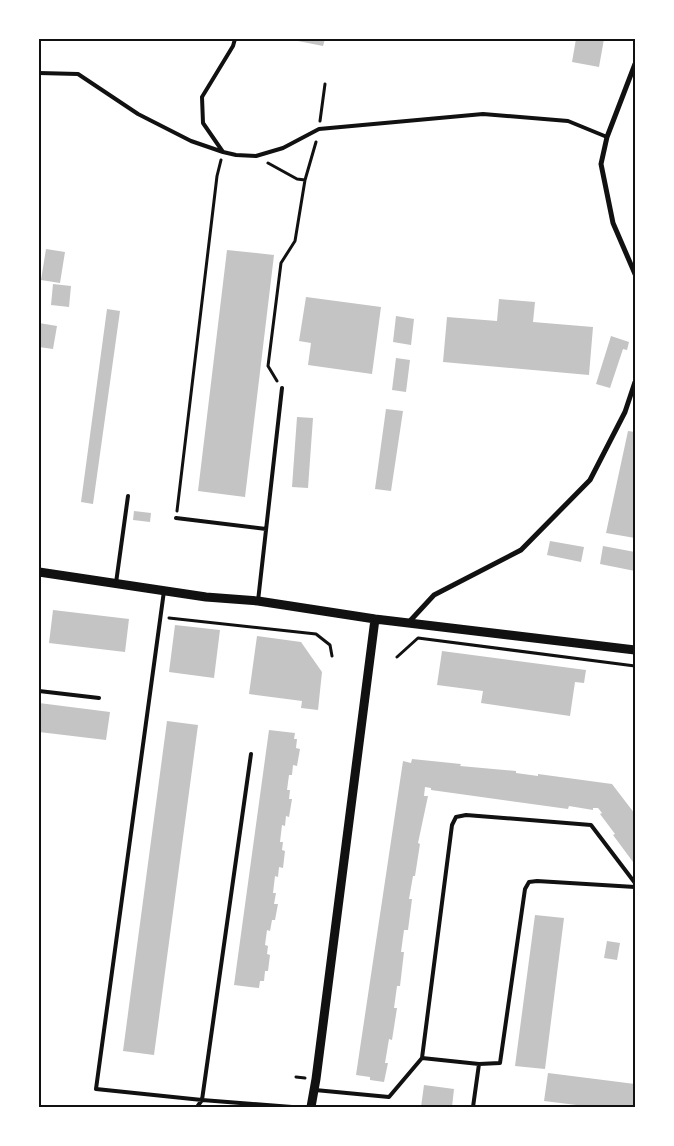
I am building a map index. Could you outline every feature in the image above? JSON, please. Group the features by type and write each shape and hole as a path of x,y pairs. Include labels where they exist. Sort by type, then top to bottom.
{"street":[{"path":"635,64 607,137 601,164 612,223 635,274"},
{"path":"409,622 434,596 521,550 590,480 625,412 635,382"},
{"path":"39,572 206,597 258,601 375,619 635,650"},
{"path":"311,1107 375,619"}],"lane":[{"path":"224,152 203,123 202,97 233,46 234,39"},
{"path":"39,73 78,74 138,114 191,141 236,155 256,156 283,148 319,129 483,114 568,120 607,137"},
{"path":"258,601 282,388"},
{"path":"116,584 128,496"},
{"path":"176,518 266,529"},
{"path":"164,591 96,1089 292,1107"},
{"path":"39,690 99,698"},
{"path":"198,1107 202,1100 251,754"},
{"path":"314,1090 389,1097 422,1058 452,825 456,817 466,815 591,825 635,883"},
{"path":"422,1058 479,1064 500,1064 525,889 530,882 635,887"},
{"path":"473,1107 479,1064"}],"path":[{"path":"282,388 268,366 281,264 295,240 305,180 319,129 325,84"},
{"path":"176,518 217,176 224,152"},
{"path":"256,156 297,180 305,180"},
{"path":"161,617 316,634 330,646 332,656"},
{"path":"397,657 418,638 635,666"}],"building":[{"path":"288,39 325,39 323,46"},
{"path":"576,39 604,39 599,67 572,62"},
{"path":"46,249 65,252 60,283 41,280"},
{"path":"227,250 274,255 245,497 198,491"},
{"path":"53,284 71,286 69,307 51,305"},
{"path":"306,297 381,307 372,374 308,365 311,343 299,341"},
{"path":"499,299 535,302 533,322 593,327 589,375 443,362 447,317 497,321"},
{"path":"107,309 120,311 93,504 81,502"},
{"path":"396,316 414,319 411,345 393,342"},
{"path":"39,323 57,326 53,349 39,347"},
{"path":"611,336 629,342 627,350 623,349 610,388 596,384"},
{"path":"396,358 410,360 406,392 392,390"},
{"path":"386,409 403,411 391,491 375,489"},
{"path":"297,417 313,418 308,488 292,487"},
{"path":"628,431 635,432 635,538 606,533"},
{"path":"134,511 151,513 150,522 133,520"},
{"path":"550,541 584,547 581,562 547,555"},
{"path":"603,546 635,552 635,571 600,564"},
{"path":"53,610 129,619 125,652 49,643"},
{"path":"175,625 220,630 214,678 169,672"},
{"path":"257,636 301,642 322,672 318,710 301,708 302,701 249,694"},
{"path":"442,651 586,670 584,683 575,682 570,716 481,703 483,691 437,685"},
{"path":"39,703 110,712 106,740 39,732"},
{"path":"167,721 198,725 154,1055 123,1051"},
{"path":"269,730 295,733 294,739 297,739 296,748 300,749 297,766 293,765 292,775 289,775 287,790 290,790 289,799 292,799 289,817 286,816 285,826 282,825 280,842 283,842 282,850 285,851 283,868 279,867 278,877 275,876 273,893 276,893 274,904 278,904 275,920 272,920 270,931 267,930 265,945 268,946 267,954 270,955 268,971 265,971 264,981 260,981 259,988 234,985"},
{"path":"412,759 612,784 635,814 635,860 633,862 613,835 615,834 600,814 602,813 598,808 593,808 593,810 569,806 568,809 431,790 431,788 425,787 424,796 428,796 418,843 420,844 415,876 413,876 409,899 412,899 408,930 404,930 401,952 404,952 400,986 397,986 394,1008 397,1008 392,1040 389,1039 385,1063 388,1063 384,1082 356,1075 403,761 411,763"},
{"path":"535,915 564,918 545,1069 515,1066"},
{"path":"607,941 620,943 617,960 604,958"},
{"path":"548,1073 635,1084 635,1107 593,1107 544,1101"},
{"path":"424,1085 454,1089 452,1107 421,1107"}]}
